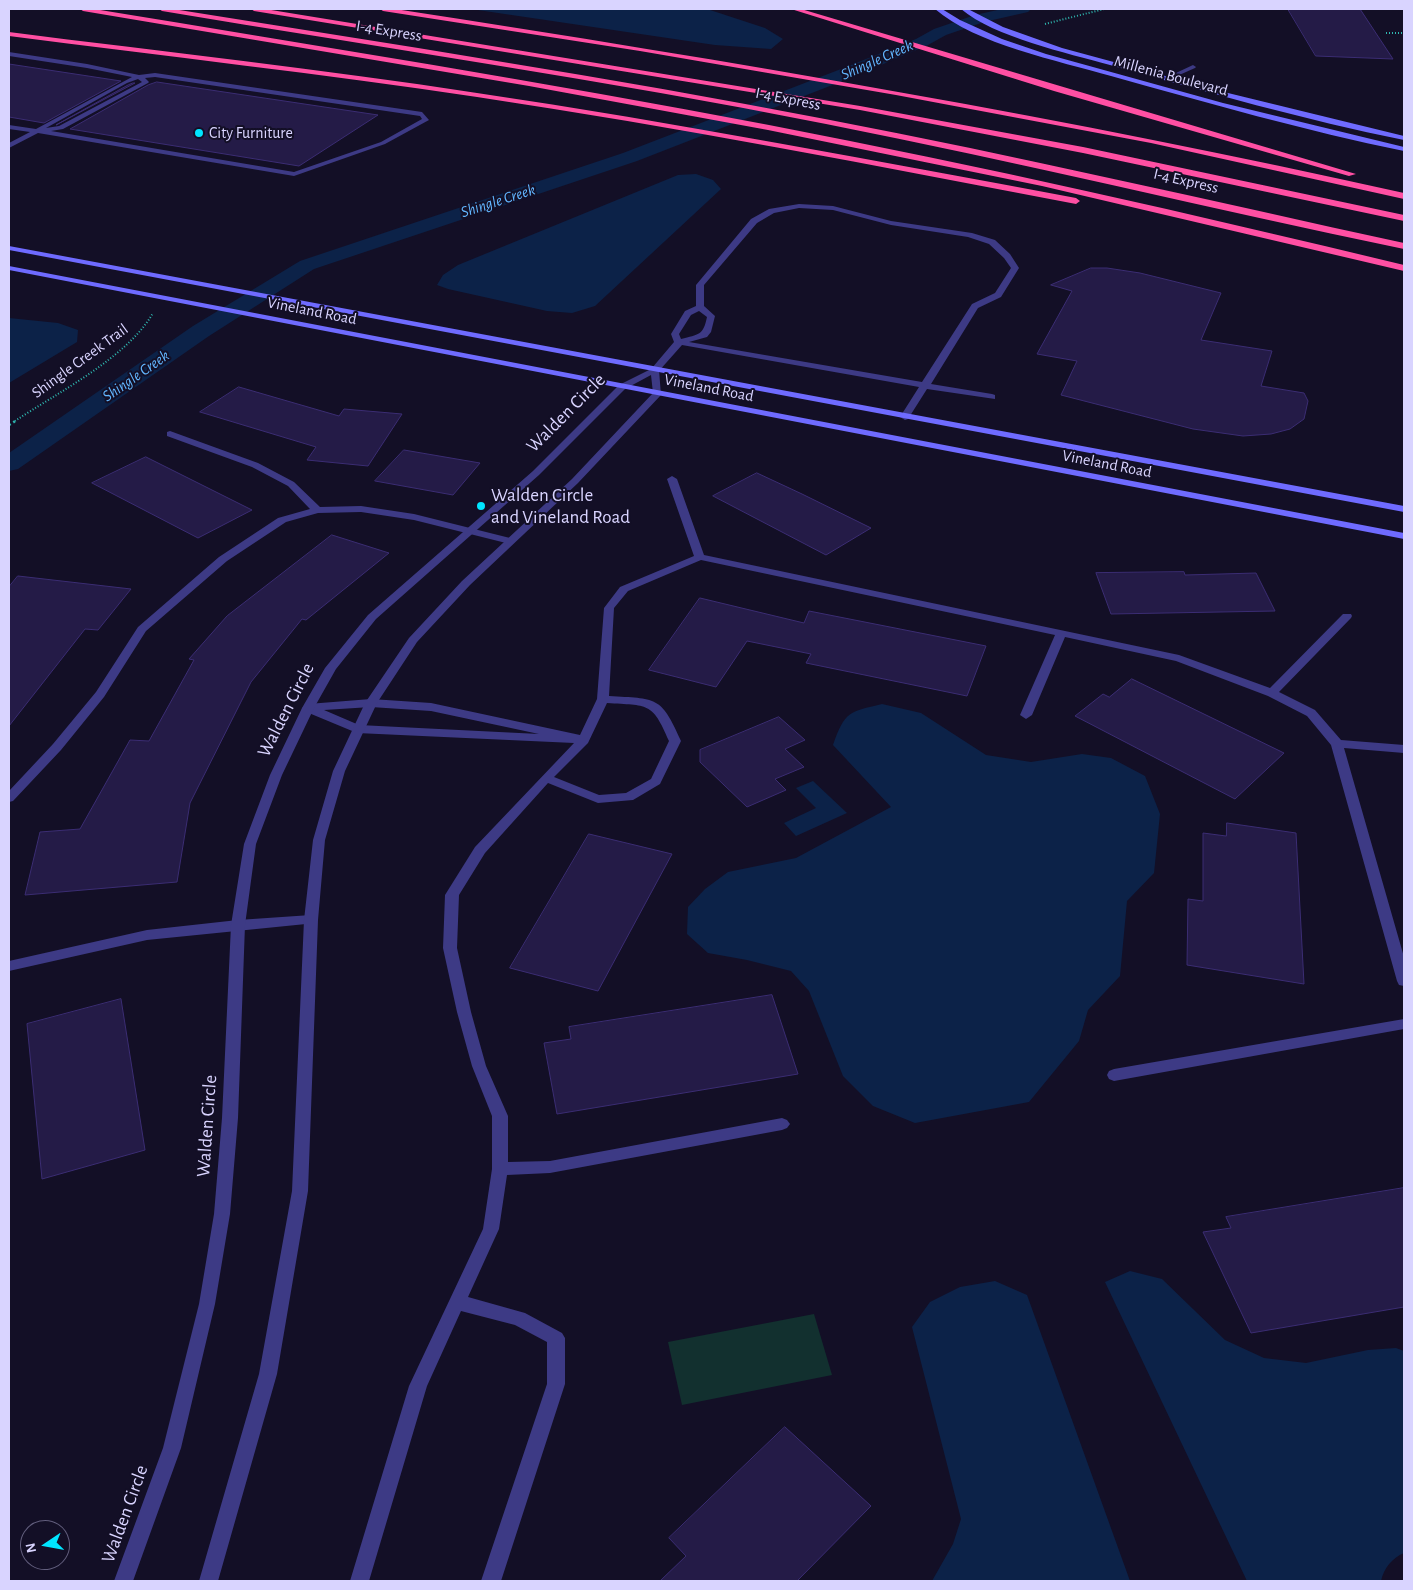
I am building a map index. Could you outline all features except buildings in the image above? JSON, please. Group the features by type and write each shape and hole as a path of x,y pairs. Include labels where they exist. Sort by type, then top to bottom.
{"highway":[{"path":"83,9 454,70 771,128 962,166 1182,214 1404,268"},
{"name":"I-4 Express","path":"162,9 690,96 825,121 1026,162 1404,246"},
{"name":"I-4 Express","path":"254,9 860,108 1122,158 1404,218"},
{"path":"383,9 599,42 884,91 1171,145 1404,196"},
{"path":"794,9 1196,130 1404,188"},
{"path":"9,34 306,71 630,120 1112,208 1182,214"}],"street":[{"name":"Millenia Boulevard","path":"938,9 982,32 1026,49 1248,111 1404,149"},
{"name":"Millenia Boulevard","path":"966,10 1001,28 1046,45 1166,79 1404,138"},
{"path":"9,54 87,66 140,77 146,82 60,128 37,131"},
{"path":"1166,79 1193,67"},
{"path":"9,126 37,131 294,174 382,143 426,120 422,114 155,75 125,82 96,97 37,131 9,146"},
{"path":"96,97 113,100"},
{"path":"700,307 700,285 754,221 772,211 800,206 833,208 891,223 969,235 992,242 1008,256 1014,268 998,295 975,306 905,417"},
{"name":"Vineland Road","path":"9,248 1404,509"},
{"name":"Vineland Road","path":"9,268 1404,536"},
{"path":"679,343 675,334 688,313 700,307"},
{"path":"208,1581 268,1374 300,1191 311,920 320,840 339,771 357,729 371,703 414,640 466,583 575,481 658,394 655,370 679,343 700,338 710,328 711,316 700,307"},
{"path":"679,343 992,398"},
{"name":"Walden Circle","path":"123,1581 172,1448 209,1295 222,1214 230,1118 238,924 250,844 276,775 308,708 331,668 372,617 536,473 622,387 655,370"},
{"path":"170,434 255,465 291,484 317,510"},
{"path":"672,479 700,557"},
{"path":"9,798 57,748 100,694 142,629 223,559 282,520 317,510 361,509 414,516 469,532 510,541"},
{"path":"359,1581 418,1386 491,1229 500,1169 500,1116 479,1066 464,1012 450,948 452,895 480,850 546,778 584,740 603,699 609,608 624,589 700,557 1179,658 1272,693 1311,713 1337,744 1404,981"},
{"path":"1272,693 1347,616"},
{"path":"1026,715 1061,633"},
{"path":"546,778 598,799 629,797 656,781 675,741 664,716 648,702 603,699"},
{"path":"308,708 371,703 431,707 584,740"},
{"path":"308,708 357,729 584,740"},
{"path":"1337,744 1404,749"},
{"path":"9,966 147,935 238,924 311,920"},
{"path":"1114,1075 1404,1024"},
{"path":"500,1169 550,1167 782,1124"},
{"path":"456,1302 519,1318 556,1338 556,1384 491,1581"}],"path":[{"path":"1040,25 1104,9"},
{"path":"1386,33 1404,33"},
{"name":"Shingle Creek Trail","path":"9,425 99,365 137,335 152,315 153,307"}],"green space":[{"path":"814,1314 832,1375 682,1405 668,1342"}],"water":[{"path":"471,9 707,9 765,28 783,39 771,49 715,45"},
{"path":"696,174 713,180 721,189 595,306 572,313 547,311 437,285 443,275 458,265 678,175"},
{"path":"9,318 58,323 78,330 77,342 9,383"},
{"path":"882,704 921,713 986,755 1031,762 1082,754 1111,758 1145,776 1160,814 1154,873 1127,901 1120,976 1088,1010 1079,1041 1029,1102 915,1123 873,1106 843,1076 809,991 791,971 708,953 687,934 688,907 705,889 728,872 796,858 891,807 833,745 845,719 862,709"},
{"path":"813,781 847,813 796,836 784,823 816,808 796,788"},
{"path":"1130,1271 1162,1279 1225,1340 1264,1358 1306,1363 1368,1350 1396,1348 1404,1351 1404,1553 1389,1564 1381,1581 1247,1581 1105,1282"},
{"path":"995,1281 1027,1295 1130,1581 932,1581 953,1544 961,1519 912,1327 930,1302 960,1287"}],"waterway":[{"name":"Shingle Creek","path":"9,464 201,331 307,265 630,157 847,73 922,42 940,32 980,18 1023,9"}],"place":[{"name":"City Furniture","path":"199,133"},
{"name":"Walden Circle and Vineland Road","path":"481,506"}]}
